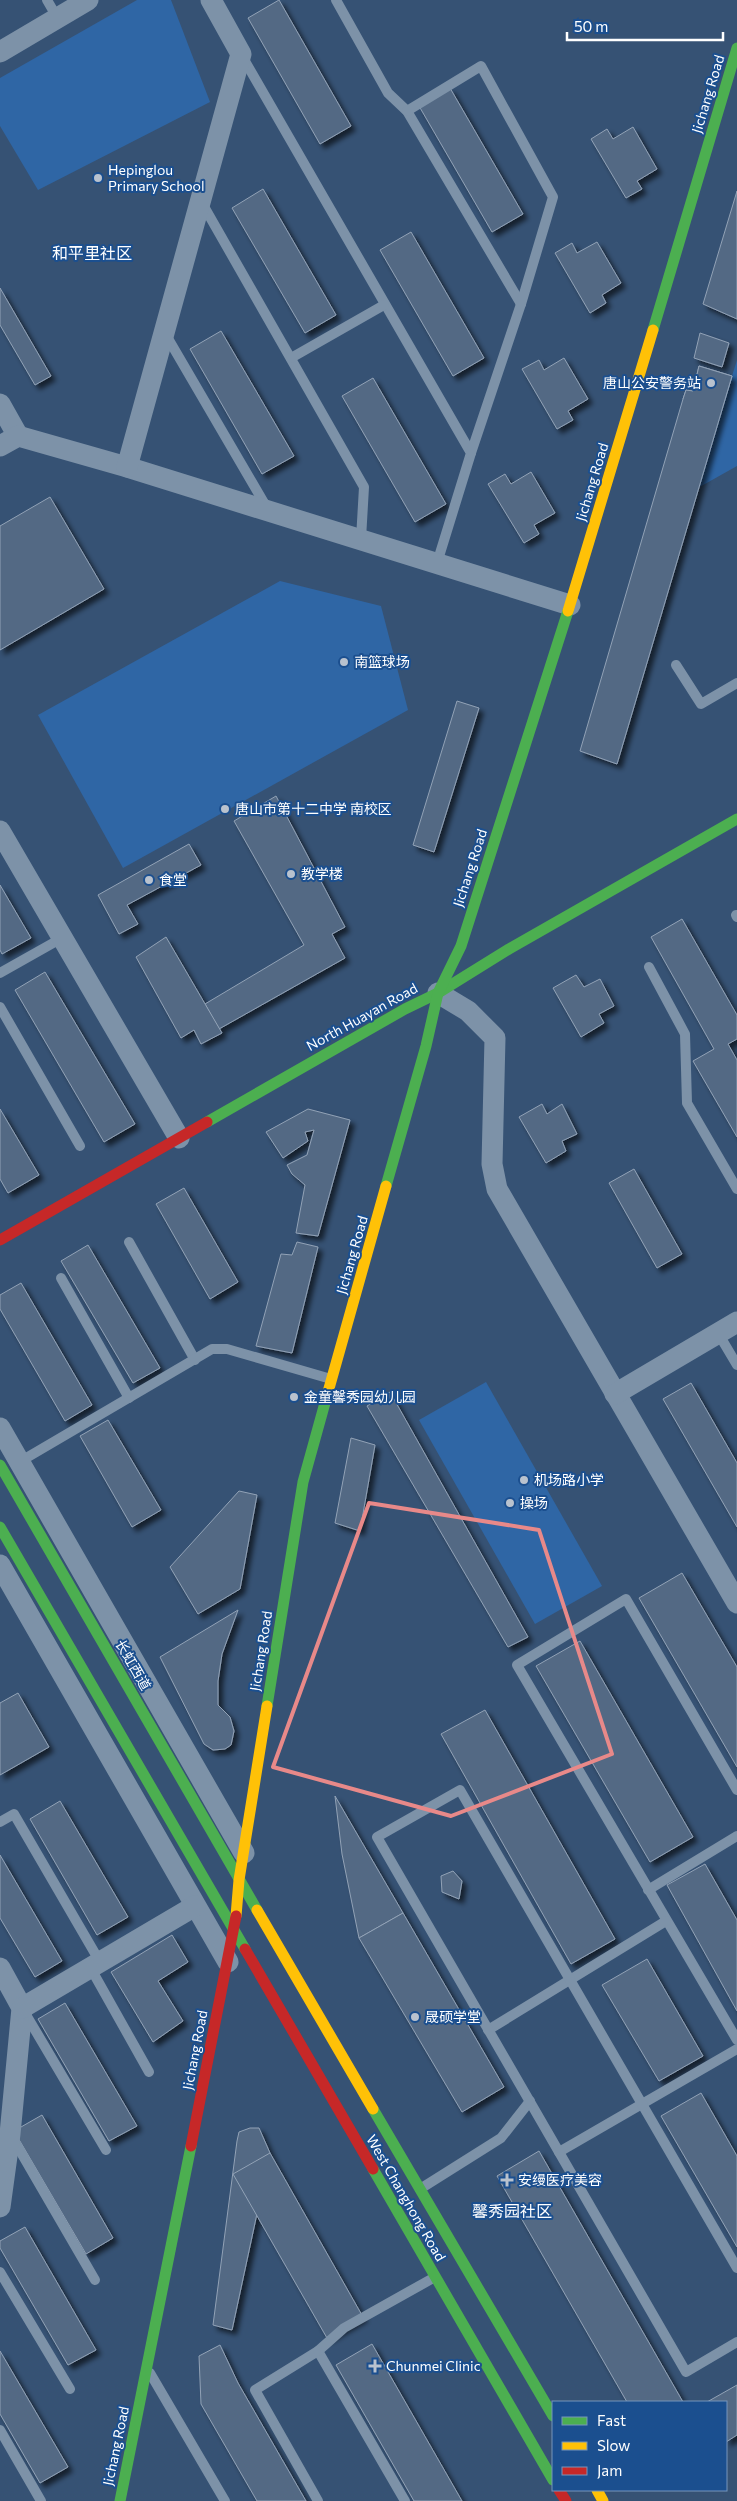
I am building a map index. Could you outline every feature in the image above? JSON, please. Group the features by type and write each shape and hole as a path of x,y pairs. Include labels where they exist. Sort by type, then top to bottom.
{"street":[{"path":"0,52 88,0"},
{"path":"127,467 241,54 211,0"},
{"name":"Jichang Road","path":"120,2501 234,1932 244,1853 303,1482 426,1046 438,993 461,946 570,605 737,48"},
{"path":"0,404 18,436 127,467 570,605"},
{"path":"0,446 18,436"},
{"name":"North Huayan Road","path":"0,1240 405,1009 438,993 509,949 737,819"},
{"path":"0,831 179,1138"},
{"path":"438,993 468,1011 495,1038 492,1164 497,1189 737,1603"},
{"path":"615,1394 737,1322"},
{"path":"0,1428 10,1463 244,1853"},
{"name":"长虹西道","path":"10,1463 240,1880"},
{"path":"0,1527 234,1932"},
{"path":"0,1565 228,1962"},
{"name":"West Changhong Road","path":"240,1880 552,2414"},
{"path":"12,1998 95,1964 195,1906"},
{"name":"West Changhong Road","path":"234,1932 552,2478"},
{"path":"0,1968 12,1998 10,2134 0,2207"}],"lane":[{"path":"47,0 58,19"},
{"path":"336,0 388,93 407,111 521,304"},
{"path":"241,54 471,453"},
{"path":"407,111 481,66 553,197 521,304 471,453 437,563"},
{"path":"200,200 364,487 361,539"},
{"path":"291,358 384,305"},
{"path":"165,334 269,511"},
{"path":"676,666 700,704 737,683"},
{"path":"0,973 62,938"},
{"path":"649,966 684,1034 687,1102 737,1189"},
{"path":"0,1007 80,1146"},
{"path":"129,1242 195,1360"},
{"path":"61,1278 129,1398"},
{"path":"718,1333 737,1365"},
{"path":"10,1463 212,1350 227,1349 332,1379"},
{"path":"737,1790 626,1599 517,1665 737,2040"},
{"path":"737,2268 460,1790 377,1838 686,2372 737,2342"},
{"path":"0,1822 14,1814 95,1964 149,2072"},
{"path":"648,1890 737,1836"},
{"path":"488,2030 666,1921"},
{"path":"12,1998 106,2150"},
{"path":"558,2152 737,2049"},
{"path":"420,2190 501,2138 530,2101"},
{"path":"10,2134 95,2280"},
{"path":"0,2272 70,2389"},
{"path":"318,2501 255,2390 318,2351 344,2328 435,2277"},
{"path":"318,2351 405,2501"},
{"path":"148,2368 225,2501"},
{"path":"0,2430 41,2501"}],"highlighted area":[{"path":"369,1503 539,1530 612,1754 451,1816 273,1767"}],"shaded area":[{"path":"137,0 171,0 210,102 38,190 0,126 0,78"},
{"path":"737,360 737,466 696,489 732,376"},
{"path":"280,581 381,606 408,710 123,868 38,715"},
{"name":"操场","path":"486,1382 602,1586 535,1624 419,1420"}],"building":[{"path":"279,0 351,126 320,144 248,18"},
{"path":"450,88 523,214 492,232 419,106"},
{"path":"633,127 657,169 637,181 642,189 626,198 591,139 607,129 613,139"},
{"path":"263,189 336,315 305,333 232,208"},
{"path":"737,191 737,319 703,304"},
{"path":"411,232 484,358 453,376 380,250"},
{"path":"597,242 621,283 602,295 606,303 590,313 555,253 572,243 577,253"},
{"path":"0,288 51,376 35,385 0,325"},
{"path":"221,331 294,456 262,474 190,349"},
{"path":"700,333 729,343 722,367 694,358"},
{"path":"564,358 588,399 568,411 573,420 557,429 522,369 539,360 544,370"},
{"path":"699,366 732,376 721,411 683,399 686,390 693,391"},
{"path":"699,366 732,376 617,764 580,751 683,399 686,390 693,391"},
{"path":"373,378 446,504 415,522 342,396"},
{"path":"531,472 555,513 534,525 539,534 524,543 488,484 505,474 511,484"},
{"path":"50,497 104,589 0,650 0,526"},
{"path":"457,701 479,708 434,852 413,845"},
{"name":"教学楼","path":"276,796 345,927 332,934 345,958 219,1029 205,1004 304,945 234,821"},
{"name":"食堂","path":"189,844 201,865 127,905 138,924 119,934 98,895"},
{"path":"0,885 31,938 2,954 0,950"},
{"path":"682,919 737,1015 737,1039 728,1044 737,1060 737,1137 693,1061 714,1049 651,937"},
{"path":"166,937 222,1033 201,1044 194,1030 181,1038 136,957"},
{"path":"45,972 135,1124 104,1142 15,990"},
{"path":"576,975 584,987 600,979 614,1006 599,1014 604,1023 581,1037 553,988"},
{"path":"542,1104 547,1114 562,1104 577,1134 562,1141 566,1151 546,1163 519,1117"},
{"path":"0,1109 39,1175 8,1193 0,1179"},
{"path":"308,1109 350,1120 318,1236 296,1233 305,1185 292,1174 287,1165 307,1155 314,1130 305,1132 308,1141 283,1158 266,1132"},
{"path":"634,1169 682,1254 657,1268 609,1183"},
{"path":"184,1188 238,1282 210,1299 156,1204"},
{"path":"297,1242 318,1247 292,1353 256,1346 281,1254 292,1255"},
{"path":"88,1245 160,1368 133,1383 61,1261"},
{"path":"21,1283 92,1405 65,1421 0,1309 0,1295"},
{"path":"691,1383 737,1463 737,1527 663,1399"},
{"path":"390,1392 528,1637 508,1647 367,1406"},
{"path":"108,1420 161,1510 132,1527 80,1436"},
{"path":"351,1438 375,1445 360,1531 335,1523"},
{"path":"239,1491 257,1495 240,1589 198,1614 170,1567"},
{"path":"682,1573 737,1667 737,1767 639,1598"},
{"path":"238,1610 222,1654 218,1681 218,1705 230,1717 234,1731 231,1745 225,1749 213,1750 204,1744 160,1657"},
{"path":"580,1641 693,1837 650,1862 536,1666"},
{"path":"18,1693 49,1747 0,1775 0,1703"},
{"path":"485,1710 615,1939 571,1964 441,1734"},
{"path":"335,1796 403,1913 359,1938 342,1854"},
{"path":"60,1801 128,1917 97,1935 30,1819"},
{"path":"0,1855 62,1961 35,1977 0,1918"},
{"path":"705,1864 737,1920 737,2011 667,1885"},
{"path":"453,1871 462,1881 459,1899 442,1892 441,1876"},
{"path":"403,1913 504,2087 462,2112 359,1938"},
{"path":"172,1935 188,1962 158,1981 183,2021 153,2042 111,1972"},
{"path":"647,1959 703,2056 659,2081 602,1985"},
{"path":"65,2003 137,2126 109,2141 38,2019"},
{"path":"701,2093 737,2156 737,2247 661,2116"},
{"path":"42,2115 113,2238 86,2254 14,2131"},
{"path":"250,2128 259,2128 270,2153 232,2330 213,2325 237,2141 239,2132"},
{"path":"539,2151 682,2401 626,2401 497,2176"},
{"path":"270,2153 363,2317 327,2338 233,2174"},
{"path":"25,2227 96,2350 68,2365 0,2248 0,2241"},
{"path":"372,2344 462,2501 414,2501 336,2365"},
{"path":"220,2345 238,2383 306,2501 257,2501 201,2404 199,2356"},
{"path":"0,2351 68,2467 40,2483 0,2414"},
{"path":"737,2385 737,2435 727,2441 727,2401 709,2401"}],"traffic: fast":[{"path":"653,330 737,48"},
{"path":"386,1186 426,1046 438,993 461,946 568,611"},
{"path":"207,1122 405,1009 438,993 509,949 737,819"},
{"path":"267,1706 303,1482 328,1392"},
{"path":"0,1465 257,1910"},
{"path":"0,1527 245,1949"},
{"path":"373,2109 552,2414"},
{"path":"120,2501 191,2146"},
{"path":"373,2169 552,2478"}],"traffic: slow":[{"path":"568,611 653,330"},
{"path":"328,1392 386,1186"},
{"path":"236,1916 239,1880 267,1706"},
{"path":"257,1910 373,2109"},
{"path":"598,2491 603,2501"}],"traffic: jam":[{"path":"0,1240 207,1122"},
{"path":"191,2146 236,1916"},
{"path":"245,1949 373,2169"},
{"path":"560,2491 566,2501"}],"place":[{"name":"Hepinglou Primary School","path":"98,178"},
{"name":"唐山公安警务站","path":"711,383"},
{"name":"南篮球场","path":"344,662"},
{"name":"唐山市第十二中学 南校区","path":"225,809"},
{"name":"教学楼","path":"291,874"},
{"name":"食堂","path":"149,880"},
{"name":"金童馨秀园幼儿园","path":"294,1397"},
{"name":"机场路小学","path":"524,1480"},
{"name":"操场","path":"510,1503"},
{"name":"晟硕学堂","path":"415,2017"},
{"name":"安缦医疗美容","path":"507,2180"},
{"name":"Chunmei Clinic","path":"375,2366"}],"district":[{"name":"和平里社区","path":"92,253"},
{"name":"馨秀园社区","path":"512,2211"}]}
